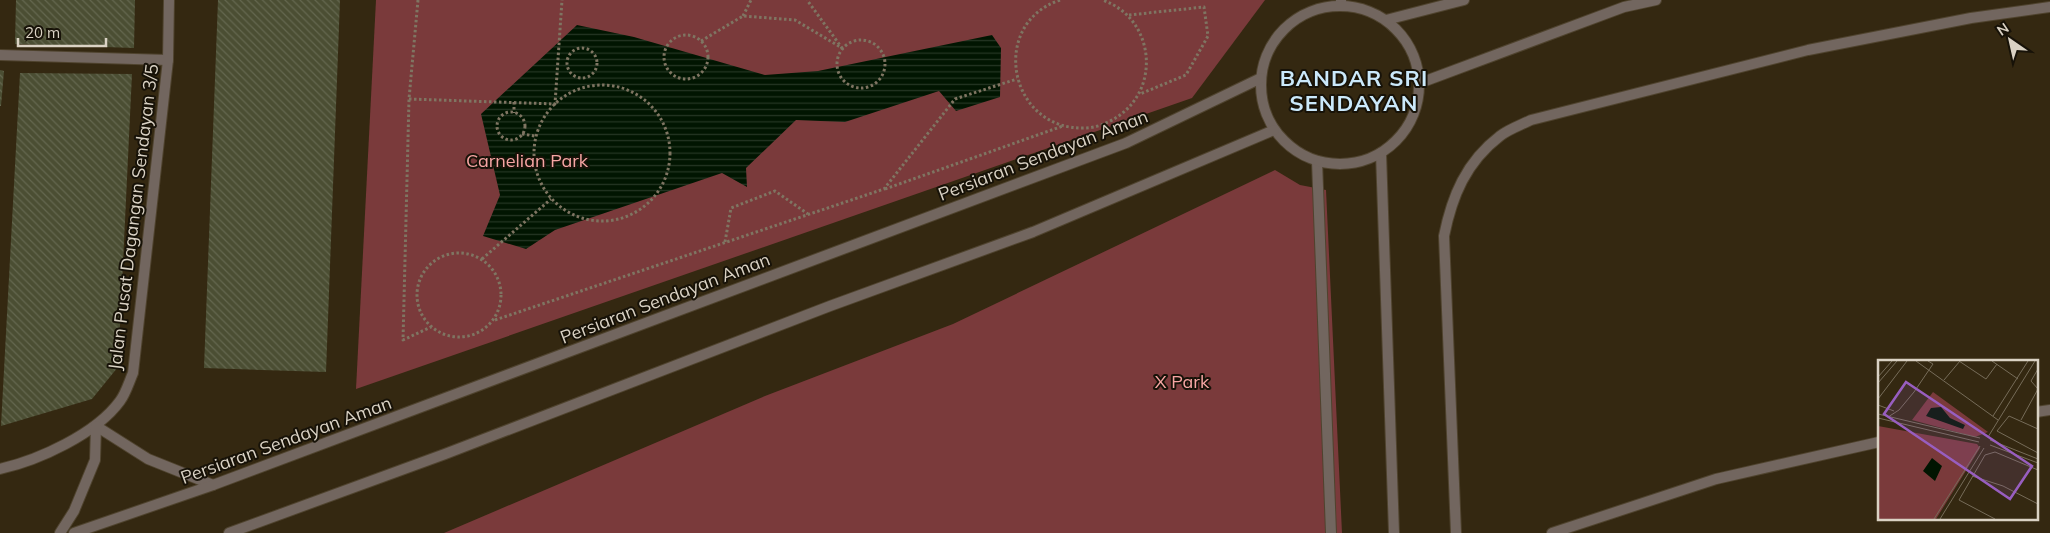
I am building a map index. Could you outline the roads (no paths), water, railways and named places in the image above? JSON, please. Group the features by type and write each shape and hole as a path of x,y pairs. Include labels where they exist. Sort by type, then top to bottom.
{"street":[{"name":"Jalan Pusat Dagangan Sendayan 3/5","path":"0,470 49,452 96,426 121,401 133,373 168,60 169,0"},
{"path":"1386,20 1464,0"},
{"path":"1420,82 1624,8 1656,0"},
{"path":"1341,3 1365,10 1386,20 1404,37 1415,58 1420,82 1416,110 1402,135 1381,154 1360,162 1339,164 1317,161 1301,154 1286,143 1274,130 1263,105 1261,78 1267,55 1279,35 1297,19 1318,9 1341,3"},
{"path":"1456,533 1444,236 1450,207 1461,181 1480,153 1501,135 1541,117 1808,50 1971,18 2050,8"},
{"path":"0,54 168,60"},
{"name":"Persiaran Sendayan Aman","path":"74,533 213,484 1126,143 1261,78"},
{"path":"229,533 444,454 830,306 1033,232 1274,130"},
{"path":"1381,154 1394,533"},
{"path":"1317,161 1331,533"},
{"path":"96,426 148,459 213,484"},
{"path":"60,533 74,511 95,460 96,426"},
{"path":"1552,533 1716,479 1878,442"}],"district":[{"name":"BANDAR SRI SENDAYAN","path":"1354,90"}],"park label":[{"name":"Carnelian Park","path":"527,160"},
{"name":"X Park","path":"1182,381"}]}
